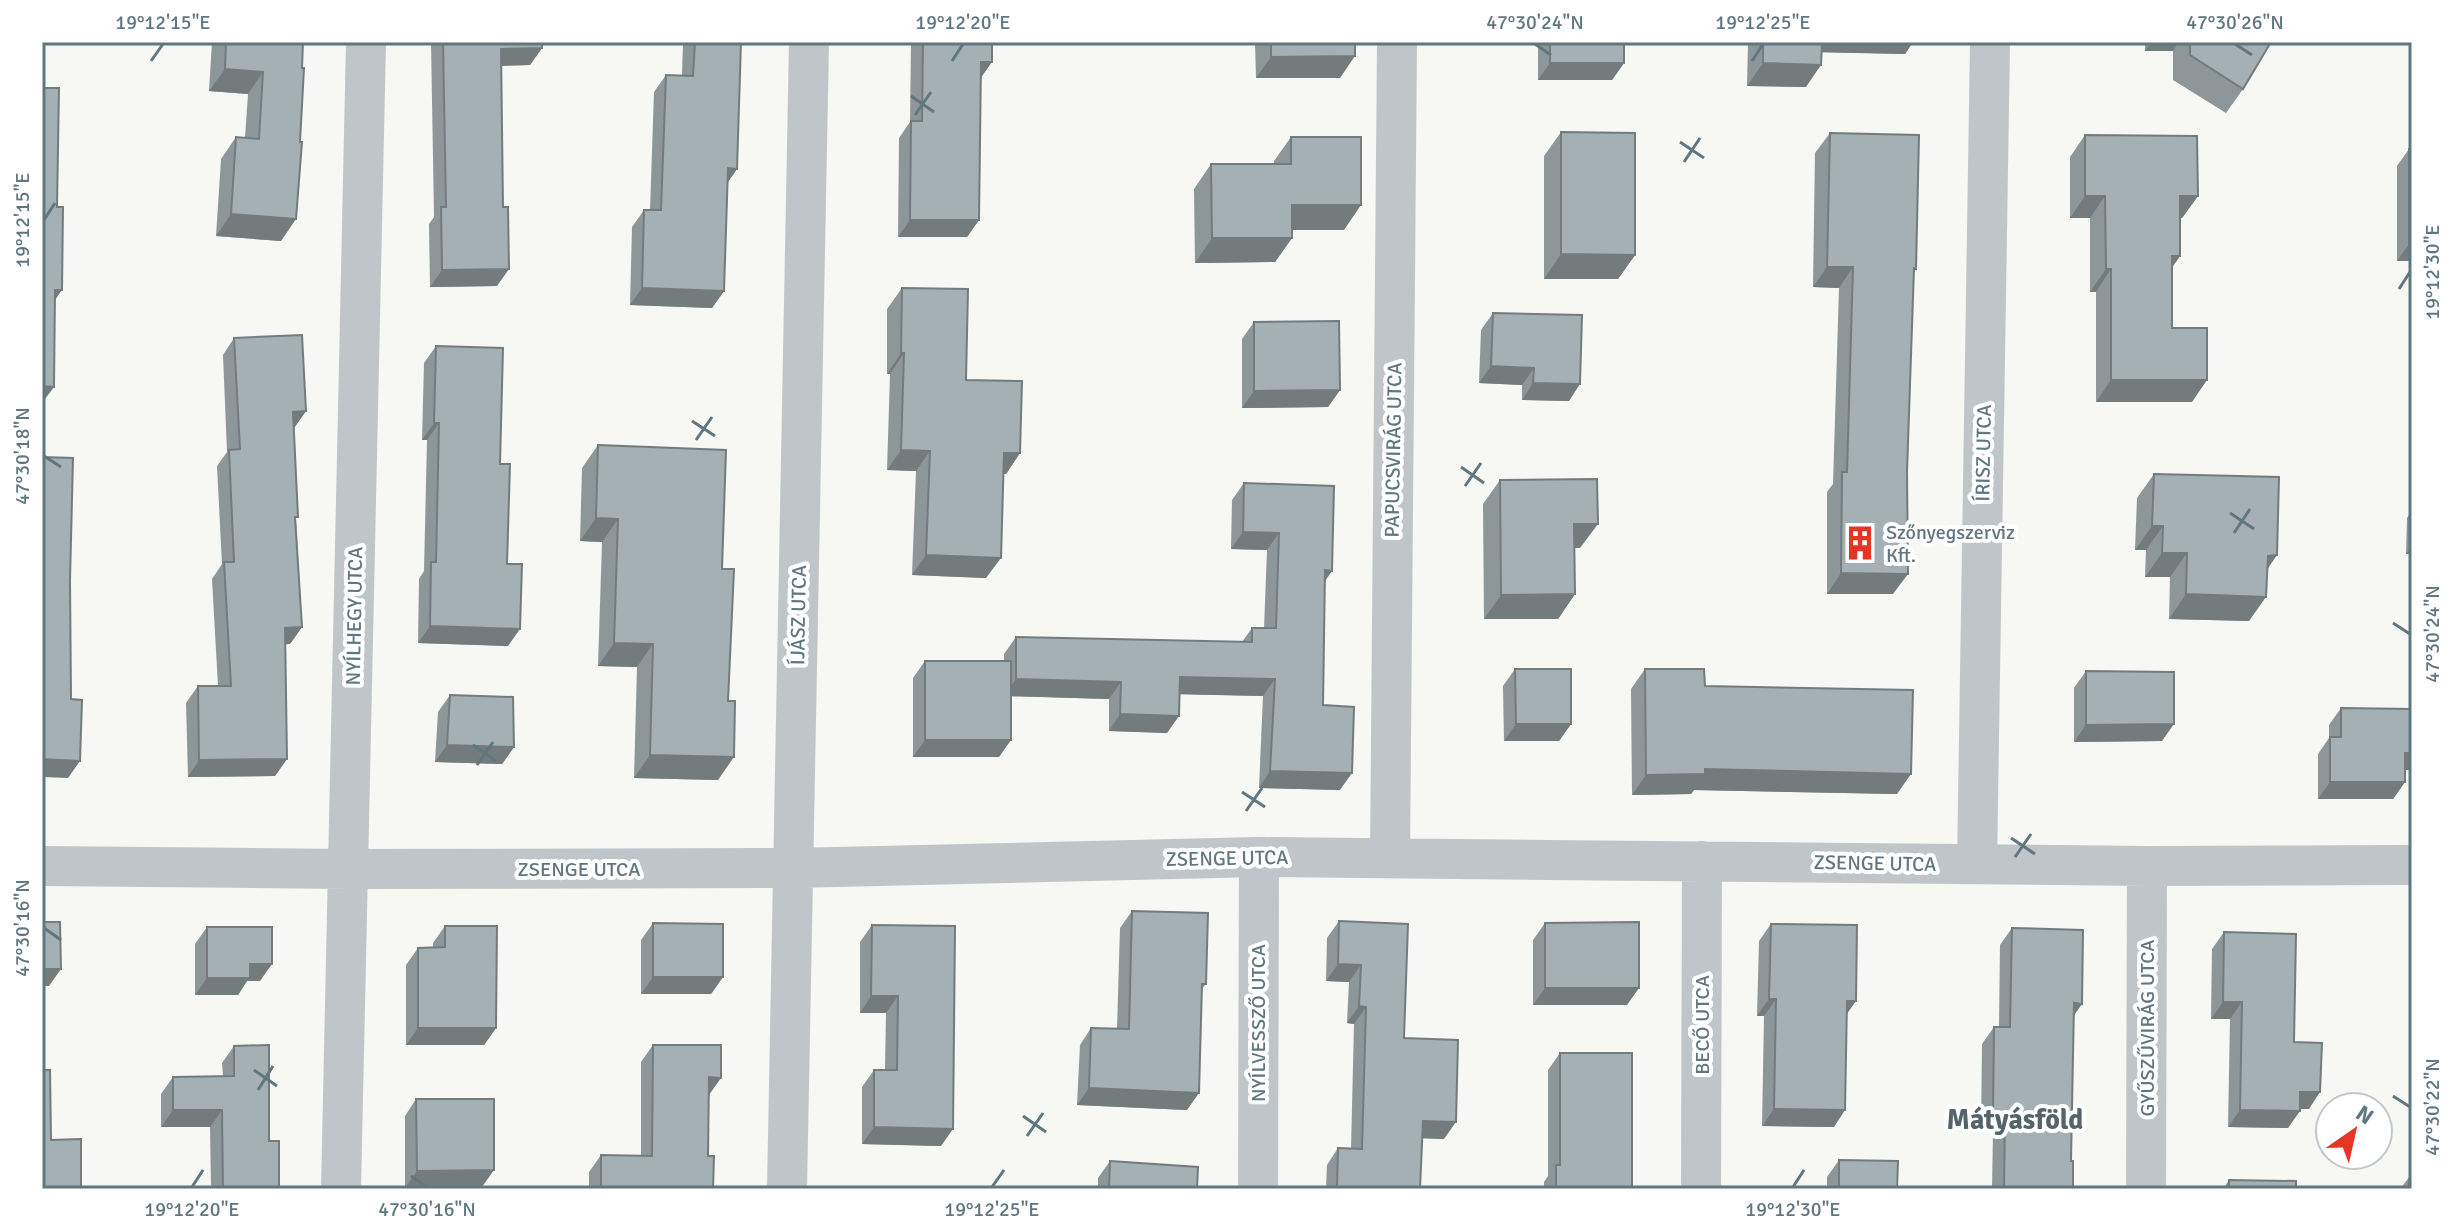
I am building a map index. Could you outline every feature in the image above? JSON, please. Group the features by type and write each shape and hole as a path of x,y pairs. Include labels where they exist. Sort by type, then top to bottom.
{"street":[{"name":"NYÍLHEGY UTCA","path":"341,1189 366,42"},
{"name":"ÍJÁSZ UTCA","path":"787,1189 809,42"},
{"name":"PAPUCSVIRÁG UTCA","path":"1390,858 1397,42"},
{"name":"ÍRISZ UTCA","path":"1977,864 1990,42"},
{"name":"ZSENGE UTCA","path":"42,866 793,868 1259,857 2147,866 2412,865"},
{"name":"NYÍLVESSZŐ UTCA","path":"1258,1189 1259,857"},
{"name":"BECŐ UTCA","path":"1701,1189 1702,861"},
{"name":"GYŰSZŰVIRÁG UTCA","path":"2146,1189 2147,866"}],"building":[{"path":"226,42 303,42 302,142 296,219 231,214 236,137 259,139 263,72 225,69"},
{"path":"443,42 542,42 542,48 501,49 503,207 508,207 509,269 442,270 441,207 446,207"},
{"path":"695,42 741,42 737,169 728,168 724,291 642,288 644,210 661,210 666,75 693,76"},
{"path":"923,42 992,42 992,62 981,62 979,220 910,220 911,121 922,121"},
{"path":"1271,42 1355,42 1355,56 1271,57"},
{"path":"1550,42 1624,42 1624,63 1550,63"},
{"path":"1763,42 1822,42 1821,65 1763,63"},
{"path":"2190,42 2271,42 2243,89 2190,55"},
{"path":"42,88 59,88 57,207 63,207 62,290 55,290 54,387 42,386"},
{"path":"1561,132 1635,133 1635,255 1561,254"},
{"path":"1830,133 1919,135 1907,472 1908,574 1841,573 1842,472 1847,472 1853,267 1827,267"},
{"path":"2085,135 2197,136 2198,196 2180,196 2180,256 2172,256 2172,328 2207,328 2207,380 2111,380 2111,269 2106,269 2105,196 2085,196"},
{"path":"1291,137 1361,137 1361,205 1292,205 1292,238 1212,238 1211,164 1291,164"},
{"path":"2409,149 2412,149 2412,244 2409,244"},
{"path":"902,288 968,289 966,380 1022,381 1020,453 1004,453 1001,558 926,555 930,451 901,450 904,353 901,353"},
{"path":"1493,313 1582,315 1580,384 1533,383 1534,368 1491,366"},
{"path":"1339,321 1340,390 1254,391 1254,322"},
{"path":"302,335 306,411 293,412 302,627 285,628 287,759 199,760 198,686 231,686 224,562 234,562 229,450 240,449 234,338"},
{"path":"436,346 503,348 500,464 510,464 507,564 522,564 520,629 430,626 431,562 436,562 439,423 434,423"},
{"path":"598,445 726,450 722,569 734,569 728,701 735,701 734,757 650,755 653,644 614,643 618,519 596,518"},
{"path":"42,457 73,458 71,699 82,700 80,761 42,759"},
{"path":"2154,474 2279,477 2277,555 2268,556 2266,597 2186,594 2187,553 2162,553 2163,526 2152,526"},
{"path":"1597,479 1598,524 1574,524 1575,594 1501,595 1500,480"},
{"path":"1244,483 1334,486 1332,571 1325,570 1323,705 1354,707 1352,773 1270,771 1275,679 1180,677 1179,716 1120,714 1121,682 1016,679 1016,637 1252,642 1252,628 1276,628 1279,533 1243,532"},
{"path":"925,661 1011,661 1011,740 925,740"},
{"path":"1515,669 1571,669 1571,724 1516,724"},
{"path":"1645,669 1704,669 1705,686 1913,690 1911,774 1705,769 1705,774 1646,775"},
{"path":"2086,671 2174,672 2174,724 2086,725"},
{"path":"450,695 513,697 514,747 447,745"},
{"path":"2341,708 2412,709 2412,753 2405,753 2405,782 2330,782 2330,737 2341,737"},
{"path":"1132,911 1208,913 1206,984 1202,984 1199,1093 1089,1088 1091,1028 1129,1029"},
{"path":"1339,921 1408,924 1404,1038 1458,1040 1456,1122 1423,1121 1420,1189 1337,1189 1338,1148 1362,1149 1366,1007 1359,1006 1361,965 1338,964"},
{"path":"42,922 60,922 61,969 42,969"},
{"path":"1639,922 1639,988 1545,988 1545,923"},
{"path":"653,923 723,924 723,977 653,977"},
{"path":"1771,924 1857,925 1856,1001 1847,1001 1845,1110 1774,1109 1776,999 1769,999"},
{"path":"872,925 955,926 953,1129 874,1127 874,1070 897,1070 898,996 871,996"},
{"path":"445,926 497,926 496,1028 418,1028 418,948 445,947"},
{"path":"207,927 272,927 272,964 250,964 250,978 207,978"},
{"path":"2012,928 2083,930 2082,1004 2074,1003 2073,1189 2004,1189 2005,1114 1993,1114 1994,1027 2010,1027"},
{"path":"2224,932 2296,934 2294,1042 2322,1043 2320,1091 2300,1092 2300,1111 2240,1110 2242,1002 2223,1002"},
{"path":"269,1045 269,1141 279,1141 279,1189 223,1189 222,1110 173,1110 173,1077 234,1076 234,1046"},
{"path":"653,1045 721,1045 721,1078 709,1077 708,1156 714,1156 713,1189 601,1189 601,1155 652,1156"},
{"path":"1560,1053 1632,1053 1632,1189 1556,1189 1556,1165 1560,1165"},
{"path":"42,1070 50,1070 51,1140 81,1139 81,1189 42,1189"},
{"path":"416,1099 494,1099 494,1170 417,1171"},
{"path":"1839,1160 1898,1161 1897,1189 1839,1189"},
{"path":"1110,1161 1198,1167 1197,1189 1109,1189"},
{"path":"2410,1176 2412,1189 2382,1189 2409,1188"},
{"path":"2229,1180 2296,1181 2296,1189 2229,1189"}],"place":[{"name":"Szőnyegszerviz Kft.","path":"1860,543"}],"district":[{"name":"Mátyásföld","path":"2015,1119"}]}
